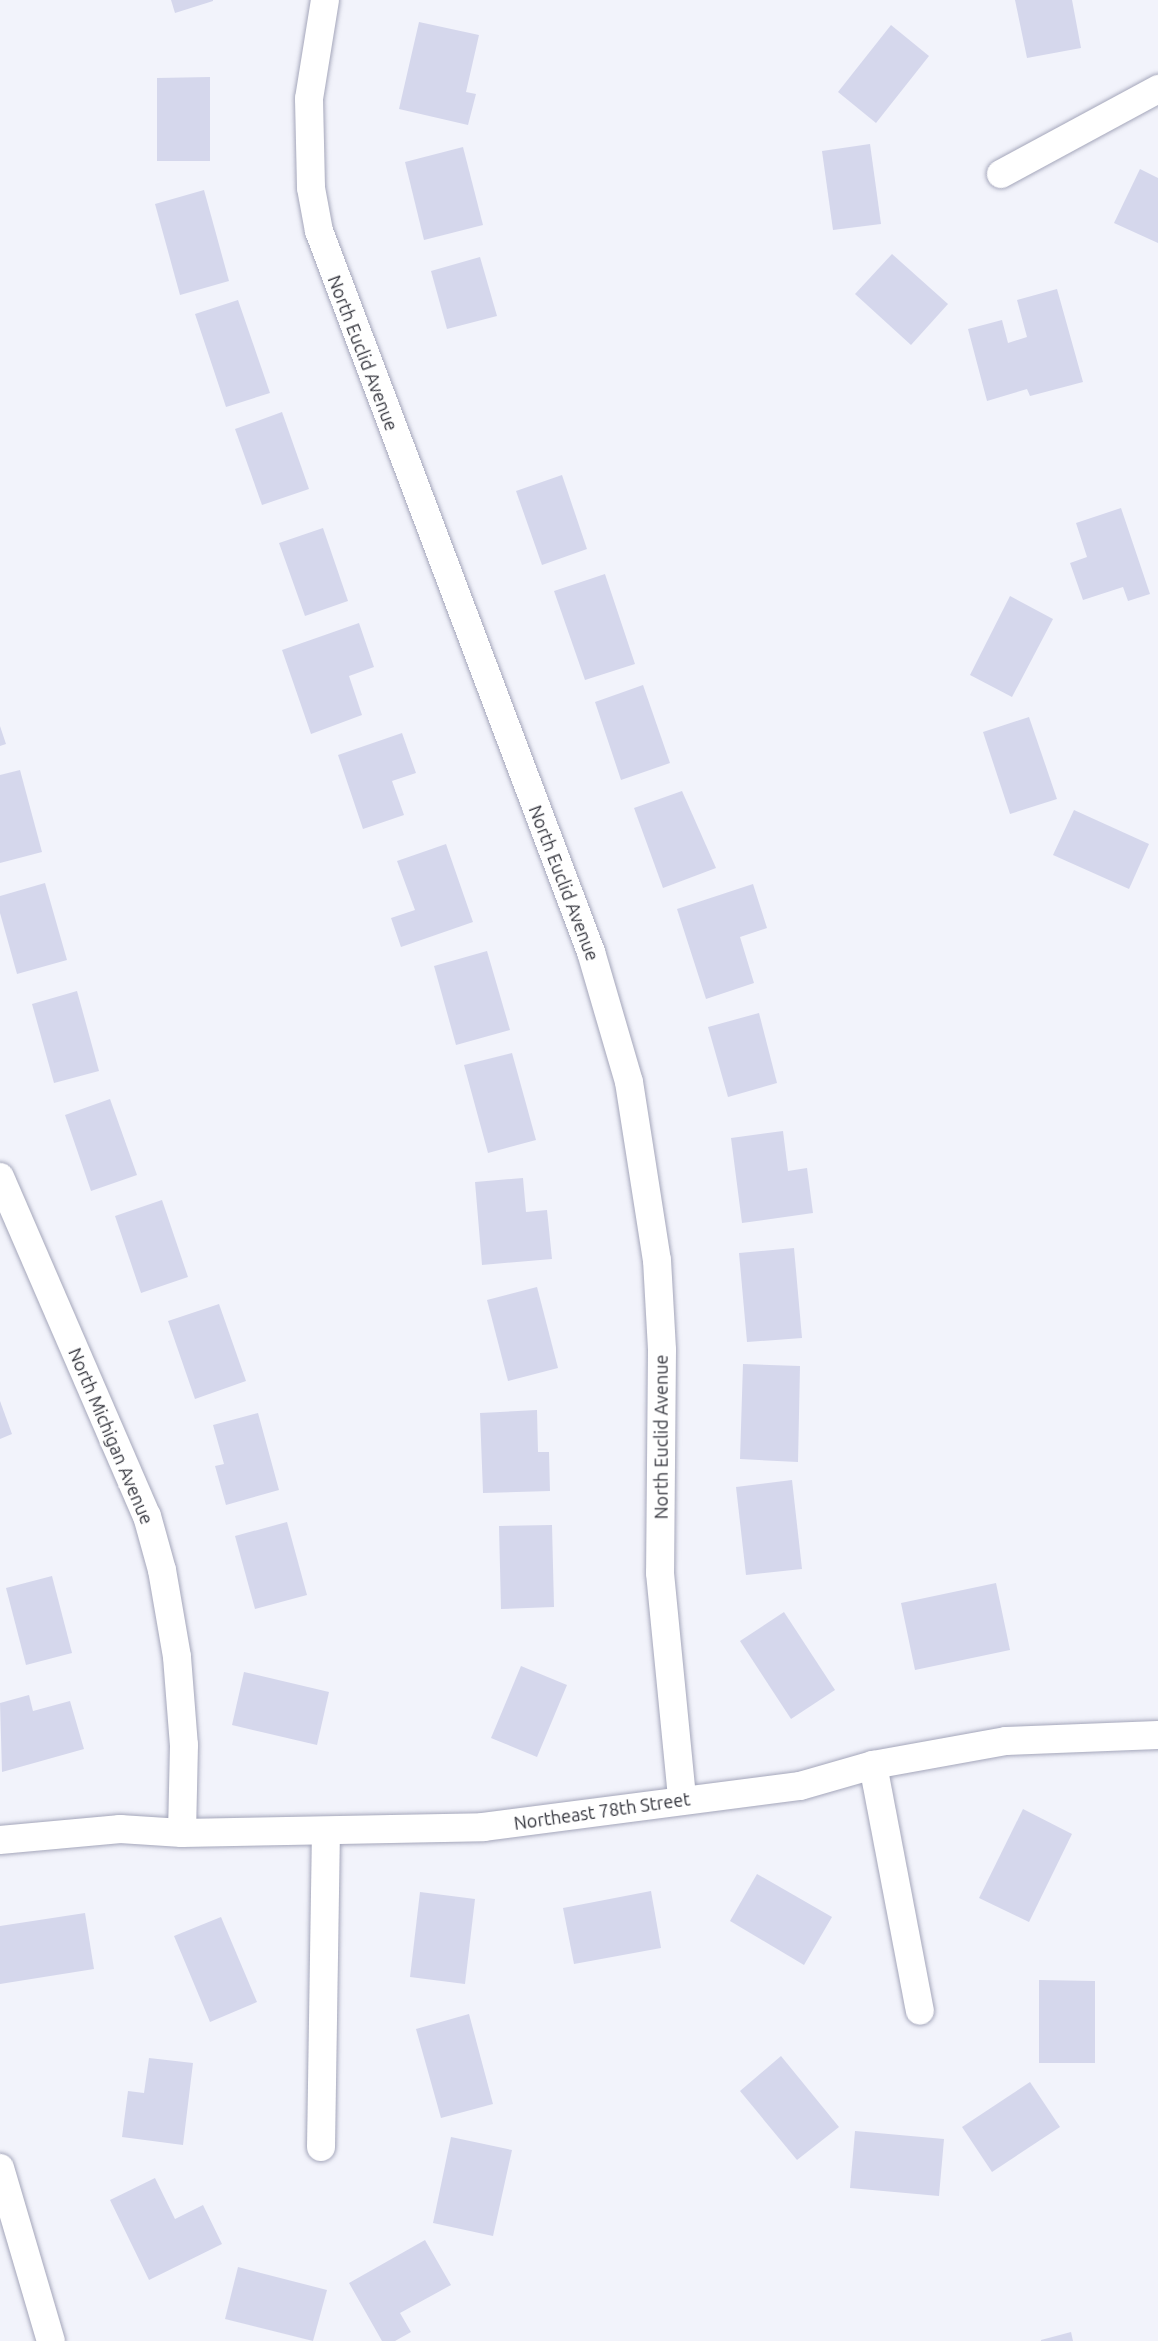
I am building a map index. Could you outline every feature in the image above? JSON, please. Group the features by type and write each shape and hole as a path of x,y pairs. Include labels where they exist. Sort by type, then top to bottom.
{"street":[{"name":"North Euclid Avenue","path":"325,0 309,99 311,188 319,231 591,952 629,1082 657,1259 662,1350 660,1573 682,1799"},
{"path":"1001,174 1158,89"},
{"name":"North Michigan Avenue","path":"0,1177 147,1516 177,1657 184,1745 182,1833"},
{"name":"Northeast 78th Street","path":"0,1840 95,1830 182,1833 484,1827 682,1799 800,1786 873,1765 1006,1741 1158,1735"},
{"path":"873,1765 920,2011"},
{"path":"321,2147 326,1831"},
{"path":"0,2168 51,2341"}],"building":[{"path":"171,0 213,0 213,1 175,13"},
{"path":"1015,0 1072,0 1081,48 1027,58"},
{"path":"419,22 479,35 466,92 476,94 468,125 399,109"},
{"path":"891,25 929,56 876,123 838,92"},
{"path":"210,77 210,161 157,161 157,78"},
{"path":"870,144 881,224 833,230 822,151"},
{"path":"463,147 483,225 424,240 405,162"},
{"path":"1140,169 1158,178 1158,243 1114,223"},
{"path":"204,190 229,281 180,295 155,204"},
{"path":"892,254 948,304 911,345 855,294"},
{"path":"480,257 497,316 447,329 431,271"},
{"path":"1057,289 1083,382 1030,396 1027,389 987,401 968,329 1002,320 1008,343 1027,337 1017,300"},
{"path":"238,300 270,393 226,407 195,314"},
{"path":"282,412 309,489 262,505 235,429"},
{"path":"562,475 587,549 542,565 516,491"},
{"path":"1121,508 1150,594 1128,601 1123,587 1083,600 1070,563 1087,557 1076,523"},
{"path":"323,528 348,601 305,616 279,543"},
{"path":"605,574 635,664 585,680 554,591"},
{"path":"1010,596 1053,619 1012,697 970,675"},
{"path":"359,623 374,667 349,676 362,715 311,734 282,650"},
{"path":"643,685 670,763 621,780 595,702"},
{"path":"1029,717 1057,799 1010,814 983,732"},
{"path":"0,726 6,744 0,746"},
{"path":"402,733 416,773 392,781 404,815 363,829 338,755"},
{"path":"20,770 42,852 0,863 0,775"},
{"path":"682,791 716,868 663,888 634,808"},
{"path":"1074,810 1149,844 1129,889 1053,855"},
{"path":"446,844 473,922 401,947 391,918 415,910 397,861"},
{"path":"45,883 67,960 17,974 0,913 0,896"},
{"path":"753,884 767,928 740,937 754,983 706,999 677,909"},
{"path":"487,951 510,1030 456,1045 434,966"},
{"path":"77,991 99,1071 54,1083 32,1004"},
{"path":"759,1013 777,1083 728,1097 708,1027"},
{"path":"512,1053 536,1140 488,1153 464,1065"},
{"path":"110,1099 137,1175 91,1191 65,1115"},
{"path":"783,1131 788,1171 807,1168 813,1213 742,1223 731,1138"},
{"path":"523,1178 526,1212 547,1210 552,1259 482,1265 475,1182"},
{"path":"162,1200 188,1277 141,1293 115,1216"},
{"path":"794,1248 802,1338 747,1342 739,1253"},
{"path":"537,1287 558,1368 508,1381 487,1300"},
{"path":"219,1304 246,1381 195,1399 168,1321"},
{"path":"743,1364 800,1366 798,1462 740,1459"},
{"path":"0,1401 12,1434 0,1439"},
{"path":"537,1410 538,1452 549,1452 550,1491 483,1493 480,1413"},
{"path":"258,1413 279,1490 226,1505 215,1466 224,1464 213,1425"},
{"path":"792,1480 802,1569 746,1575 736,1487"},
{"path":"287,1522 307,1595 255,1609 235,1536"},
{"path":"552,1525 554,1607 501,1609 499,1526"},
{"path":"52,1576 72,1653 26,1665 6,1588"},
{"path":"996,1583 1010,1650 915,1670 901,1603"},
{"path":"784,1612 835,1690 791,1719 740,1641"},
{"path":"521,1666 567,1685 537,1757 491,1738"},
{"path":"244,1672 329,1692 317,1745 232,1725"},
{"path":"29,1695 33,1711 70,1701 84,1749 2,1772 0,1703"},
{"path":"1023,1809 1072,1834 1029,1922 979,1898"},
{"path":"757,1874 832,1917 804,1965 730,1921"},
{"path":"651,1891 661,1948 574,1964 563,1908"},
{"path":"420,1892 475,1899 465,1984 410,1977"},
{"path":"85,1913 94,1969 0,1984 0,1926"},
{"path":"221,1917 257,2002 210,2022 174,1936"},
{"path":"1039,1980 1095,1981 1095,2063 1039,2063"},
{"path":"469,2014 493,2104 441,2118 416,2029"},
{"path":"781,2056 839,2127 797,2160 740,2091"},
{"path":"149,2058 193,2063 183,2145 122,2137 128,2091 144,2093"},
{"path":"1030,2082 1060,2127 992,2172 962,2127"},
{"path":"855,2131 944,2139 939,2196 850,2188"},
{"path":"451,2137 512,2150 493,2236 433,2223"},
{"path":"155,2178 175,2219 203,2205 222,2244 149,2280 110,2200"},
{"path":"425,2240 451,2285 400,2313 411,2332 395,2341 382,2341 349,2283"},
{"path":"238,2267 327,2290 313,2341 225,2319"},
{"path":"1071,2332 1073,2341 1041,2341 1041,2340"}]}
